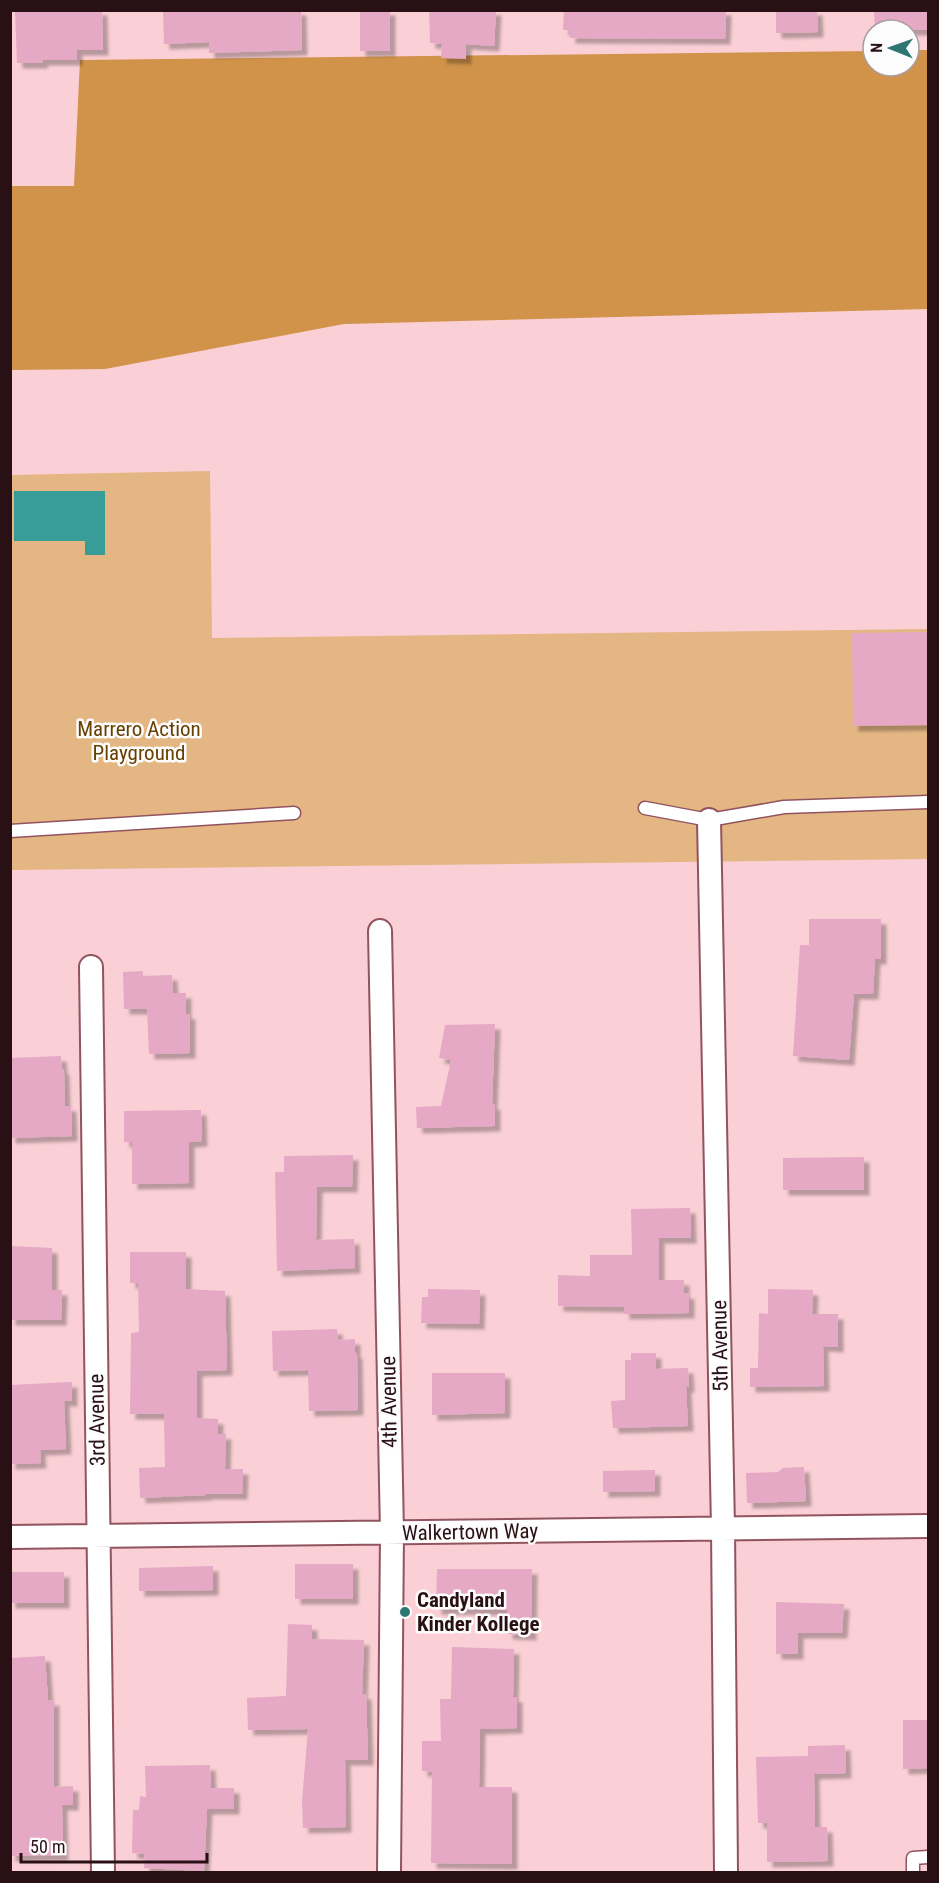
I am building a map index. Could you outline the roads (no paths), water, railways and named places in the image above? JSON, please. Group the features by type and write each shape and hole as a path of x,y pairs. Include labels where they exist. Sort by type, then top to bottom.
{"street":[{"name":"5th Avenue","path":"709,820 723,1528 726,1872"},
{"name":"4th Avenue","path":"380,932 392,1533 389,1872"},
{"name":"3rd Avenue","path":"91,968 103,1872"},
{"name":"Walkertown Way","path":"10,1537 928,1526"}],"lane":[{"path":"645,808 709,820 784,807 928,802"},
{"path":"10,831 294,813"},
{"path":"913,1872 913,1858 928,1857"}],"water":[{"path":"14,491 105,491 105,555 85,555 85,541 14,541"}],"place":[{"name":"Candyland Kinder Kollege","path":"405,1612"}],"park label":[{"name":"Marrero Action Playground","path":"139,741"}]}
